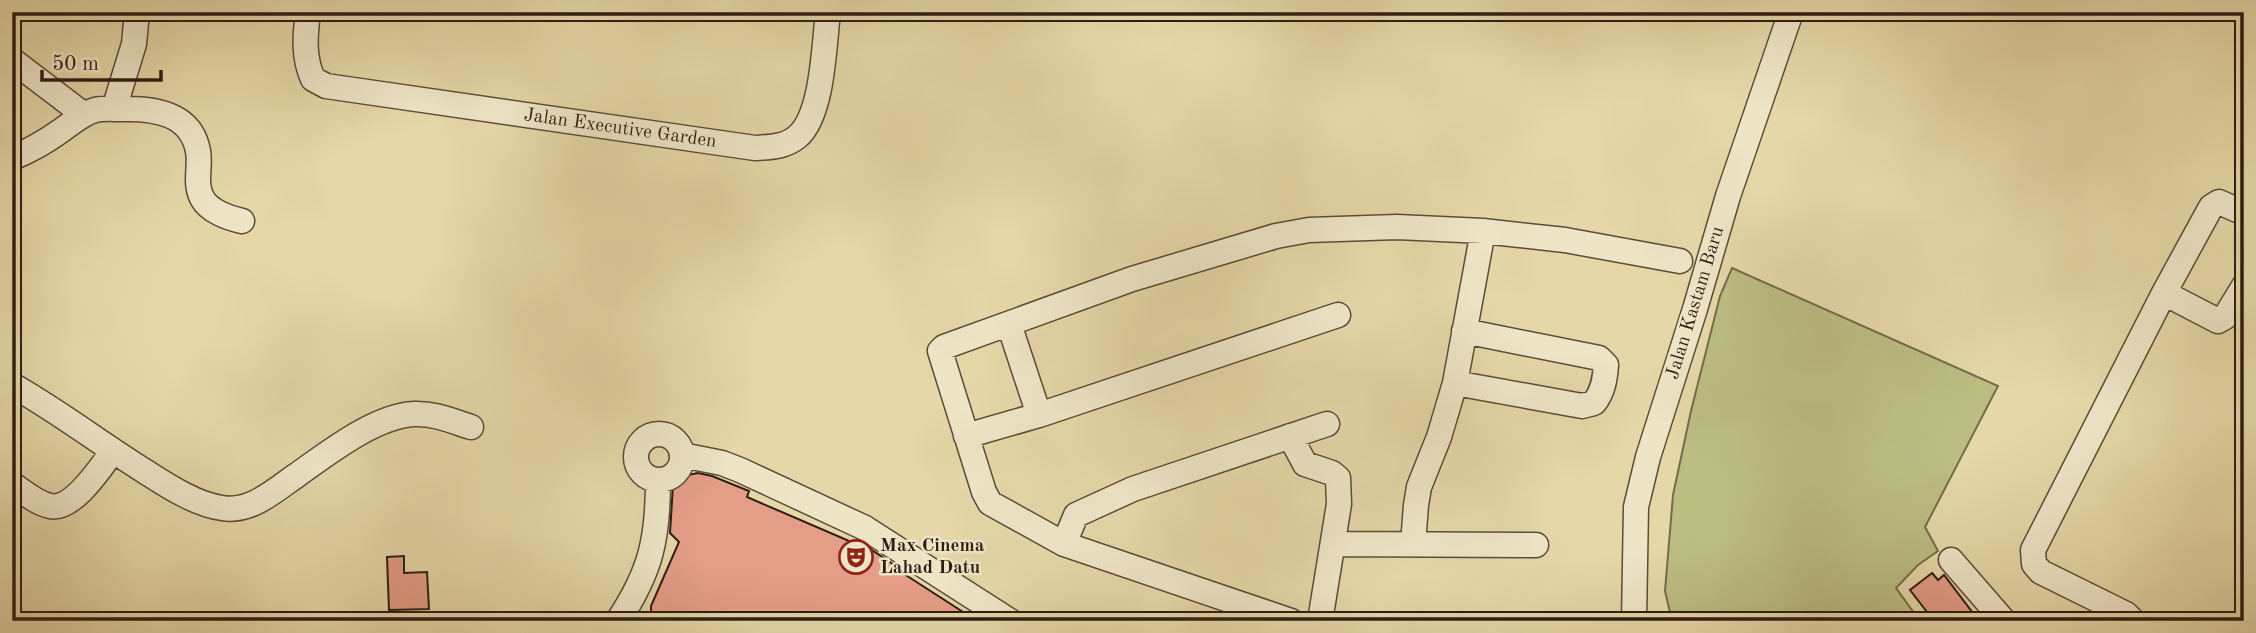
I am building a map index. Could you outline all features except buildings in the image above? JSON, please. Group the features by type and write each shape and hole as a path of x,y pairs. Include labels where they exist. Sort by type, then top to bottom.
{"street":[{"path":"114,109 134,44 137,12"},
{"name":"Jalan Executive Garden","path":"308,12 305,39 307,65 313,79 326,86 755,148 781,146 798,137 811,116 818,88 828,12"},
{"name":"Jalan Kastam Baru","path":"1637,614 1633,549 1636,507 1648,457 1728,196 1791,12"},
{"path":"12,60 83,114"},
{"path":"12,158 50,138 83,114 96,110 149,109 166,113 186,125 194,136 200,164 197,178 203,200 211,208 242,221"},
{"path":"2133,621 2126,614 2041,572 2034,564 2033,551 2164,293 2211,207 2219,202 2244,213"},
{"path":"1291,621 1064,544 990,503 984,492 940,351 944,347 1132,279 1276,236 1309,230 1397,227 1483,231 1565,240 1680,261"},
{"path":"1413,544 1419,487 1455,383 1483,231"},
{"path":"2164,293 2218,321 2225,317 2244,286"},
{"path":"966,436 1039,415 1338,315"},
{"path":"1009,324 1039,415"},
{"path":"1455,383 1582,406 1594,403 1601,395 1606,377 1606,365 1599,358 1464,331"},
{"path":"12,385 159,480 204,503 221,508 240,509 262,500 350,440 395,418 414,414 434,415 471,427"},
{"path":"1064,544 1076,515 1133,489 1327,424"},
{"path":"664,435 679,446 681,465 676,473 658,480 641,472 636,454 639,445 646,438 664,435"},
{"path":"1290,436 1305,464 1332,472 1338,478 1339,505 1320,621"},
{"path":"12,484 41,504 62,506 90,482 113,451"},
{"path":"682,455 703,458 740,470 865,528 1010,621"},
{"path":"618,621 647,570 655,541 658,480"},
{"path":"1333,544 1536,545"},
{"path":"1951,560 2004,621"}],"green space":[{"path":"1732,268 1998,386 1925,527 1938,551 1918,565 1896,588 1920,621 1672,621 1665,591 1673,495 1720,296"}],"place":[{"name":"Max Cinema Lahad Datu","path":"856,557"}]}
